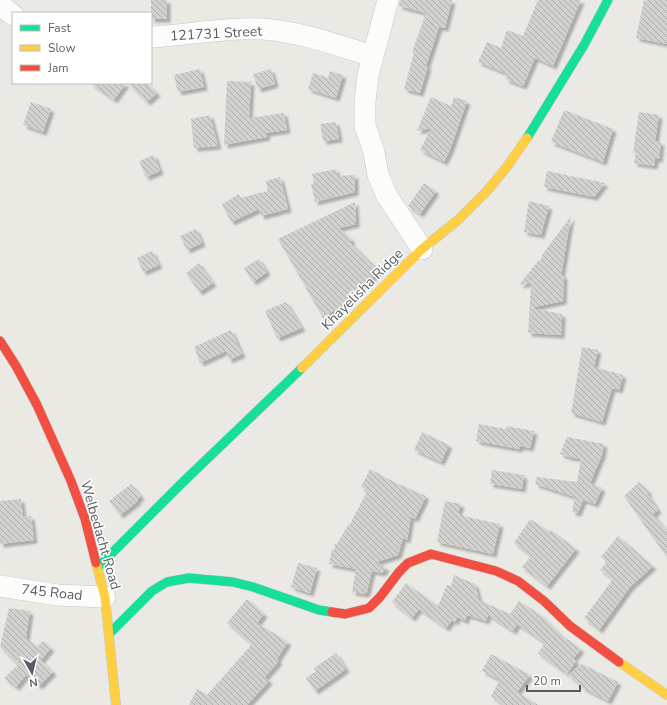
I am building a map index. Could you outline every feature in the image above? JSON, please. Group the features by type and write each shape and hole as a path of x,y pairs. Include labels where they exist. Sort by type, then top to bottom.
{"street":[{"path":"388,0 368,75 365,101 365,126 374,152 378,175 387,196 422,249"},
{"name":"Khayelisha Ridge","path":"98,567 183,482 321,350 422,249 458,220 487,191 506,168 534,127 584,45 608,0"},
{"path":"0,5 12,14"},
{"name":"121731 Street","path":"152,37 233,29 264,30 315,38 373,56"},
{"name":"Welbedacht Road","path":"0,341 16,366 37,405 71,481 85,519 105,597 116,705"},
{"path":"109,634 152,591 167,582 189,578 233,582 253,587 319,610 345,614 357,612 369,608 380,597 398,572 408,563 431,554 496,571 518,581 544,601 570,626 667,695"},
{"name":"745 Road","path":"0,586 58,595 105,597"}],"building":[{"path":"151,0 167,0 167,19 152,19"},
{"path":"400,0 452,0 445,28 439,27 426,66 428,66 420,93 404,89 414,53 412,52 426,13 399,6"},
{"path":"538,0 581,0 553,66 535,58 523,86 505,79 508,74 478,62 487,42 501,48 507,30 523,36"},
{"path":"644,0 667,0 667,44 636,38"},
{"path":"200,69 204,87 178,92 174,75"},
{"path":"271,69 275,84 258,89 253,74"},
{"path":"330,71 343,75 336,98 308,89 313,73 328,78"},
{"path":"227,81 251,82 249,118 284,113 287,130 266,133 267,137 224,145"},
{"path":"91,84 125,84 114,100"},
{"path":"129,84 148,84 157,93 147,102"},
{"path":"431,97 451,106 454,97 467,101 450,150 444,162 420,150 431,128 417,131"},
{"path":"31,102 51,109 43,132 23,125"},
{"path":"564,110 613,129 603,162 551,142"},
{"path":"639,112 659,115 655,141 661,142 659,159 655,159 654,166 634,163 636,153 633,153"},
{"path":"210,115 218,146 194,148 191,119"},
{"path":"336,122 339,139 323,141 320,124"},
{"path":"154,155 160,171 146,177 139,161"},
{"path":"336,169 337,176 355,175 355,192 315,202 311,184 314,183 312,174"},
{"path":"547,171 605,183 594,197 544,187"},
{"path":"280,177 288,209 261,216 259,209 231,222 222,204 239,194 241,198 268,191 266,181"},
{"path":"424,183 436,191 420,214 408,206"},
{"path":"529,201 549,206 541,235 524,232"},
{"path":"355,202 356,224 339,228 352,240 350,242 379,271 347,302 323,318 278,239"},
{"path":"571,216 561,276 564,275 563,301 530,308 562,314 561,335 528,333 531,283 519,285 538,261 541,260 542,255"},
{"path":"196,229 202,243 187,250 180,236"},
{"path":"152,251 159,265 143,272 137,258"},
{"path":"259,259 267,272 253,282 244,268"},
{"path":"199,263 213,283 199,292 186,273"},
{"path":"286,302 302,328 277,338 265,311"},
{"path":"231,330 242,354 229,360 226,351 200,363 194,347"},
{"path":"582,347 598,350 594,367 623,375 619,390 612,388 602,422 571,413"},
{"path":"479,424 506,429 507,426 534,431 530,448 520,446 519,449 476,441"},
{"path":"422,432 449,445 441,462 414,450"},
{"path":"567,437 604,444 602,455 590,483 602,488 595,504 583,500 578,513 572,512 575,497 535,484 537,477 577,482 581,459 560,454"},
{"path":"370,469 394,482 426,496 415,519 411,517 407,540 403,538 398,555 377,562 386,568 382,573 372,571 367,592 365,594 352,592 356,569 329,564 332,549 334,550 335,543 337,544 348,525 349,526 368,490 361,487"},
{"path":"492,470 524,475 522,489 490,484"},
{"path":"639,482 649,492 647,493 658,510 653,514 667,532 667,557 624,496"},
{"path":"131,484 141,496 137,500 138,501 120,515 109,501"},
{"path":"21,499 23,517 31,516 34,540 0,544 0,501"},
{"path":"445,501 461,504 458,513 464,515 463,516 500,524 493,554 437,542"},
{"path":"530,519 550,532 551,530 576,549 547,586 522,567 531,556 514,543"},
{"path":"618,536 653,566 630,587 599,630 584,618 613,579 600,570 607,562 601,557"},
{"path":"298,563 317,568 310,593 291,587"},
{"path":"454,575 475,584 479,600 510,614 519,601 542,616 561,635 581,649 573,659 576,661 567,674 538,653 545,643 517,624 513,631 488,615 486,621 467,615 465,621 457,617 455,622 452,620 446,628 419,609 412,618 392,602 406,583 438,606 447,585 451,586"},
{"path":"247,599 264,614 257,623 288,642 277,659 279,661 265,677 269,681 247,705 189,705 197,689 207,695 252,644 227,623"},
{"path":"9,608 30,611 26,638 37,647 43,641 51,648 41,660 53,672 39,686 26,675 16,687 4,678 18,665 0,647"},
{"path":"336,653 346,669 315,691 306,678 316,671 314,668"},
{"path":"491,654 530,675 517,692 538,705 503,705 491,696 500,680 482,671"},
{"path":"582,664 618,682 608,701 581,687 582,686 568,675"}],"traffic: fast":[{"path":"527,138 584,45 608,0"},
{"path":"98,567 183,482 302,368"},
{"path":"109,634 152,591 167,582 189,578 233,582 253,587 319,610 332,612"}],"traffic: slow":[{"path":"302,368 422,249 458,220 487,191 506,168 527,138"},
{"path":"96,563 105,597 116,705"},
{"path":"619,662 667,695"}],"traffic: jam":[{"path":"0,341 16,366 37,405 71,481 85,519 96,563"},
{"path":"332,612 345,614 369,608 408,563 431,554 496,571 518,581 544,601 570,626 619,662"}]}
